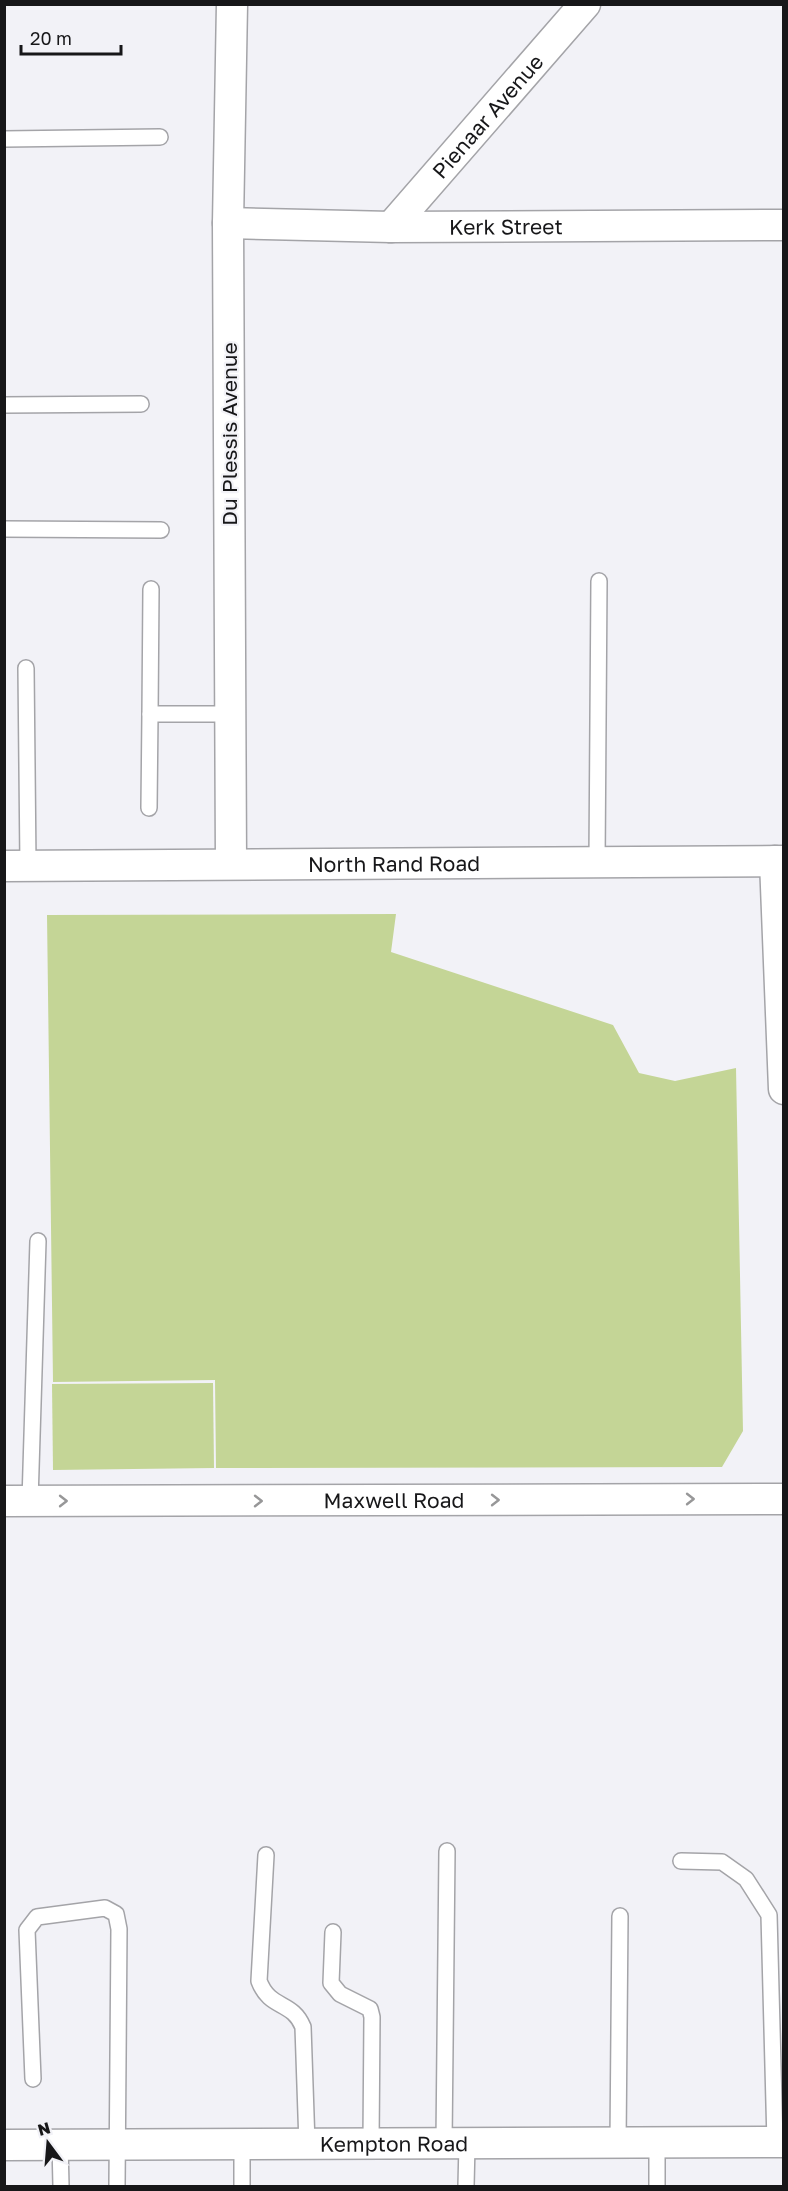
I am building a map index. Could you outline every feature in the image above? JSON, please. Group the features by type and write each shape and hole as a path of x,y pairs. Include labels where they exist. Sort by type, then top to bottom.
{"street":[{"name":"Du Plessis Avenue","path":"231,863 228,223 232,4"},
{"name":"Pienaar Avenue","path":"391,227 585,4"},
{"name":"Kerk Street","path":"228,223 391,227 783,225"},
{"name":"North Rand Road","path":"16,865 779,861"},
{"path":"779,861 783,1089"},
{"name":"Maxwell Road","path":"17,1501 783,1499"},
{"name":"Kempton Road","path":"4,2145 779,2142"}],"lane":[{"path":"4,139 160,137"},
{"path":"4,405 141,404"},
{"path":"4,529 161,530"},
{"path":"597,862 599,581"},
{"path":"149,808 151,589"},
{"path":"16,865 26,668"},
{"path":"150,714 230,714"},
{"path":"17,1501 38,1240"},
{"path":"447,1851 456,2143 466,2187"},
{"path":"266,1855 259,1981 264,1995 298,2014 303,2027 307,2144"},
{"path":"681,1861 723,1862 747,1879 769,1915 779,2142"},
{"path":"33,2079 27,1930 37,1917 105,1908 116,1914 119,1929 117,2187"},
{"path":"618,2143 620,1916"},
{"path":"333,1932 331,1983 340,1994 370,2009 372,2017 372,2143"},
{"path":"657,2141 657,2187"},
{"path":"60,2144 61,2187"},
{"path":"242,2144 242,2187"}],"green space":[{"path":"396,914 391,952 613,1025 639,1073 675,1081 736,1068 743,1431 722,1467 216,1468 215,1380 53,1382 47,915"},
{"path":"213,1383 214,1468 53,1470 52,1384"}]}
